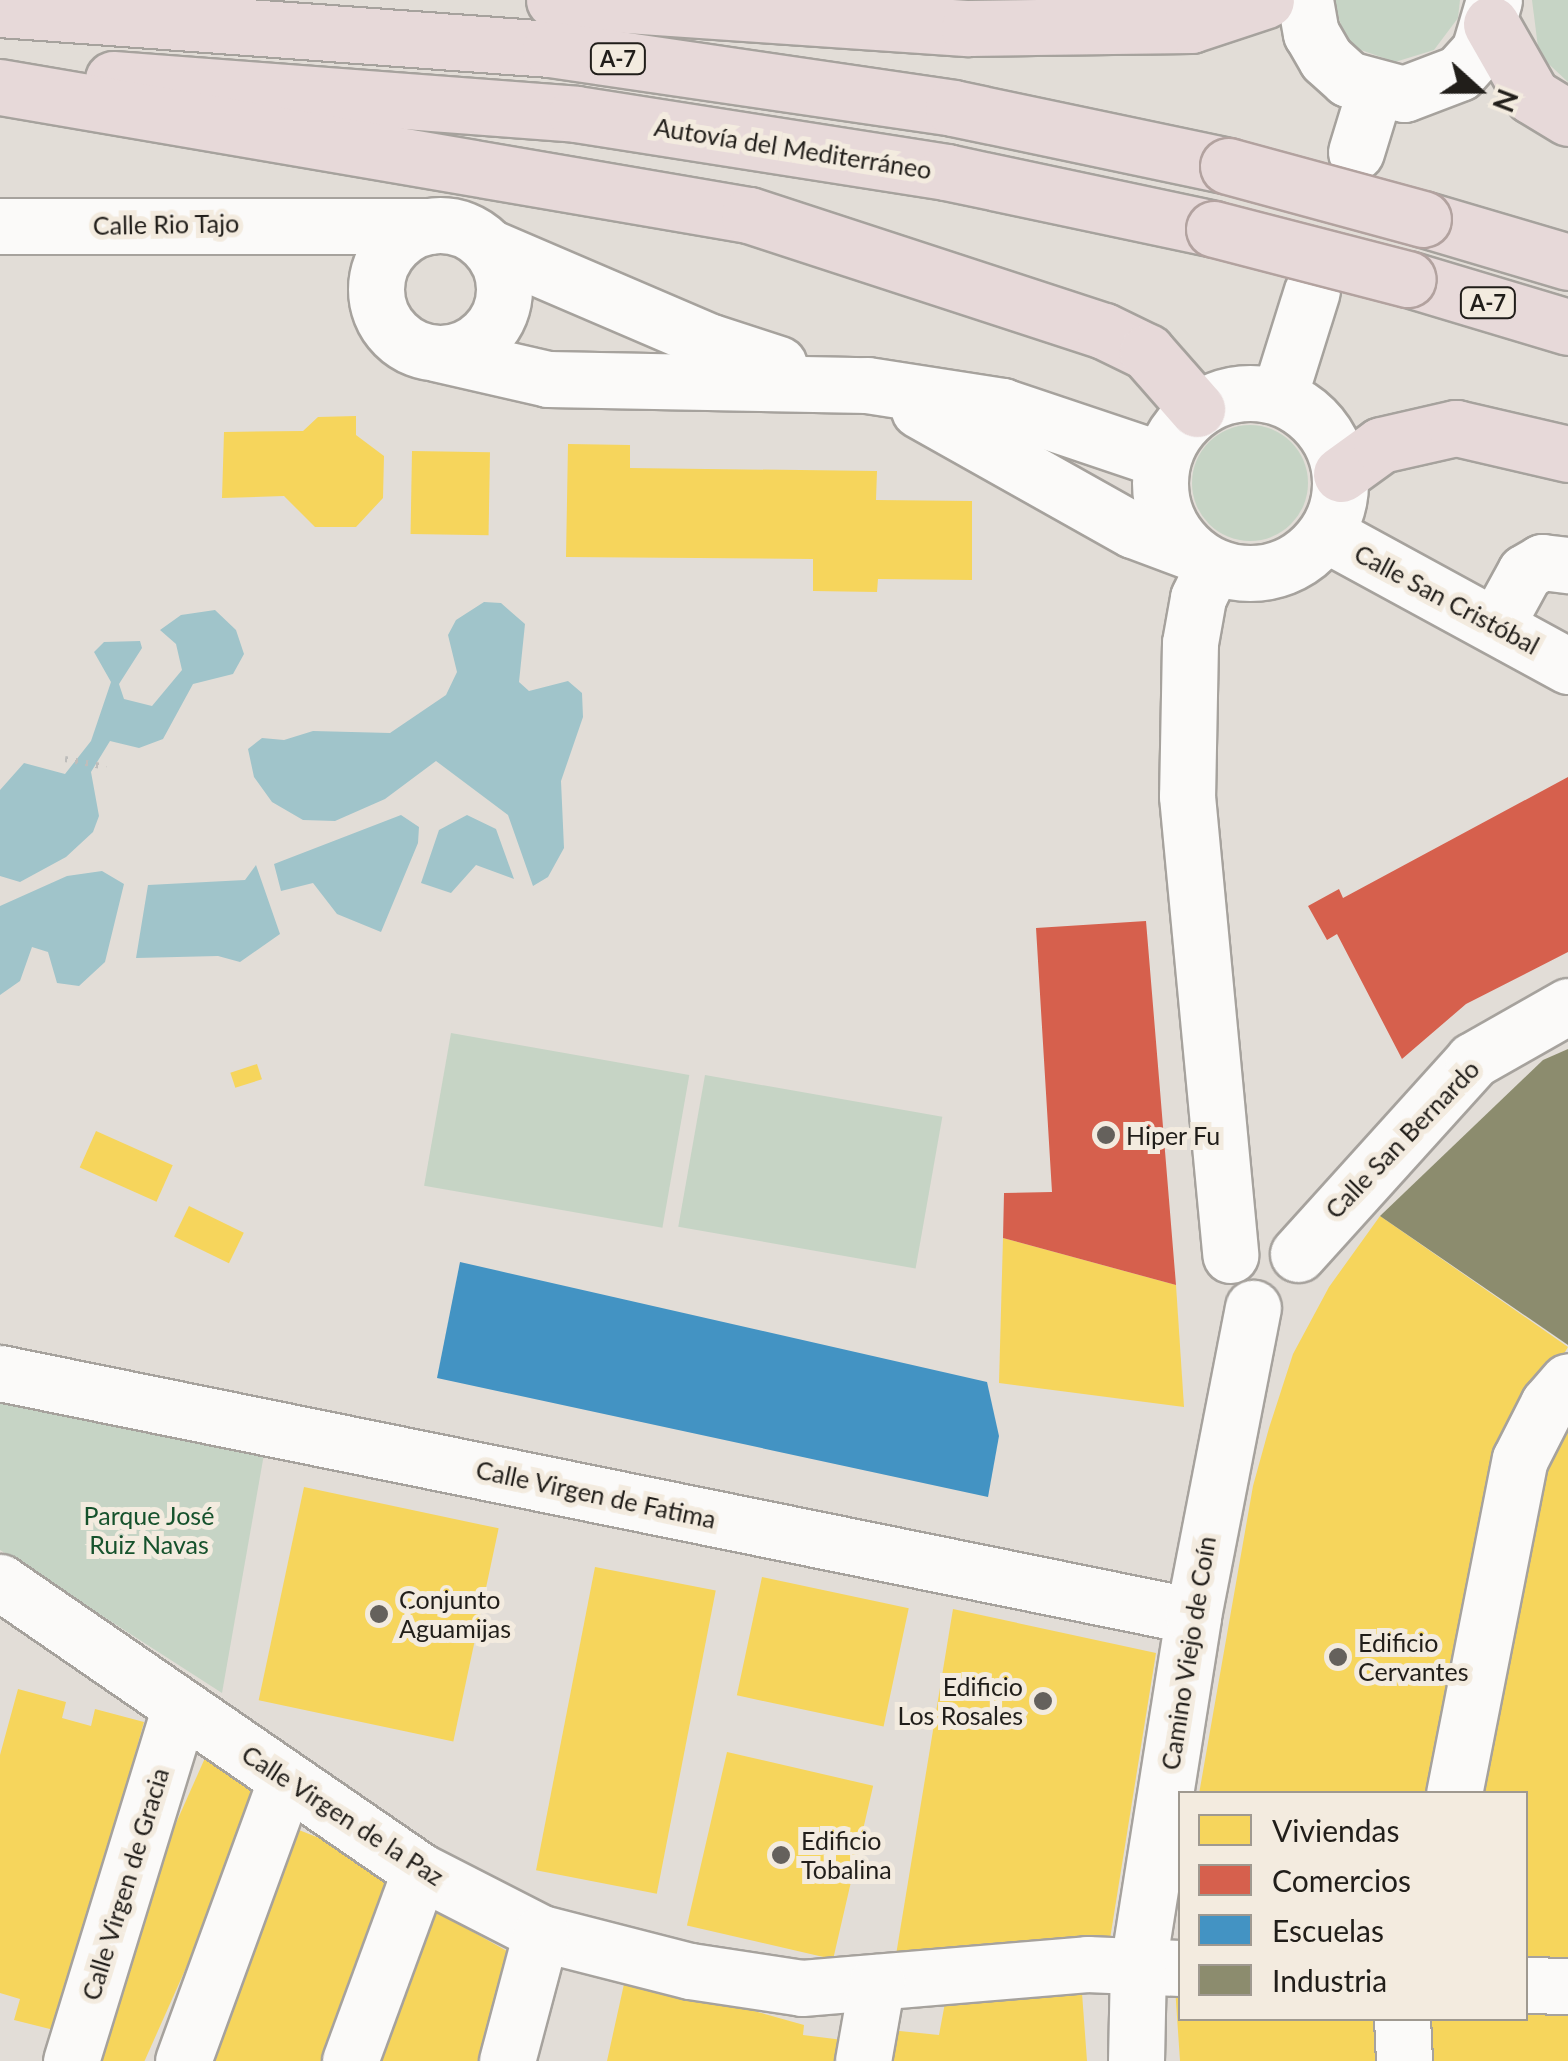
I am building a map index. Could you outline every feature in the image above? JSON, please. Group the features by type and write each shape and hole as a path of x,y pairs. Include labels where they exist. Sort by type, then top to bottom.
{"highway":[{"path":"554,0 969,28 1191,25 1266,0"},
{"name":"A-7","path":"0,9 550,49 953,108 1228,166 1568,262"},
{"path":"1493,12 1532,96 1568,118"},
{"name":"Autovía del Mediterráneo","path":"0,74 215,82 576,114 946,172 1214,229 1408,279 1568,327"},
{"path":"0,87 749,214 1104,330 1147,352 1197,409"},
{"path":"1341,474 1381,444 1456,428 1568,454"}],"street":[{"path":"1305,0 1311,33 1326,59 1375,90 1404,94 1434,87 1469,62 1493,12"},
{"path":"1356,152 1375,90"},
{"path":"332,222 376,287 387,325 401,340 439,354 548,379 851,383 990,445 1132,530 1201,558 1244,574 1276,571 1304,557 1326,534 1338,505 1341,474 1321,426 1279,396 1223,396 1197,409 1176,432 1162,460 1163,509 1201,558 1190,643 1187,796 1230,1255 1227,1280 1253,1308 1290,1299 1302,1277 1298,1254 1270,1234 1246,1237 1230,1255"},
{"name":"Calle Rio Tajo","path":"0,226 332,222 430,226"},
{"path":"376,287 392,248 430,226 472,233 489,247 710,342 851,383 1002,406 1162,460"},
{"path":"439,354 478,342 502,309 505,287 489,247"},
{"path":"1279,396 1312,291"},
{"name":"Calle San Cristóbal","path":"1326,534 1568,666"},
{"path":"1496,625 1524,572 1542,562 1568,565"},
{"name":"Calle San Bernardo","path":"1298,1254 1473,1060 1568,1006"},
{"name":"Camino Viejo de Coín","path":"1136,2061 1159,1966 1193,1616 1253,1308"},
{"name":"Calle Virgen de Fatima","path":"0,1373 1193,1616"},
{"path":"1455,1791 1520,1459 1548,1404 1568,1381"},
{"name":"Calle Virgen de la Paz","path":"0,1582 420,1870 541,1934 654,1964 802,1988 1159,1966"},
{"name":"Calle Virgen de Gracia","path":"70,2061 180,1706"},
{"path":"183,2061 286,1779"},
{"path":"350,2061 420,1870"},
{"path":"507,2061 541,1934"},
{"path":"862,2061 877,1982"},
{"path":"1528,1985 1568,1986"},
{"path":"1402,2021 1404,2061"}],"path":[{"path":"65,759 106,767"}],"green space":[{"path":"1333,0 1460,0 1458,18 1434,50 1395,62 1358,49 1344,34"},
{"path":"1532,0 1568,0 1568,82 1539,55"},
{"path":"1250,425 1272,430 1291,442 1303,461 1308,483 1303,505 1291,524 1272,536 1250,541 1228,536 1209,524 1197,505 1192,483 1197,461 1209,442 1228,430"},
{"path":"451,1033 689,1075 662,1228 424,1186"},
{"path":"705,1075 942,1117 916,1269 678,1227"},
{"name":"Parque José Ruiz Navas","path":"0,1397 264,1454 222,1693 0,1550"}],"water":[{"path":"484,602 501,603 525,624 519,682 529,691 568,681 582,693 583,717 561,781 564,848 548,877 533,886 508,815 436,761 385,799 335,821 303,820 272,802 254,777 248,749 262,738 284,740 313,731 390,733 446,695 457,672 448,635 456,620"},
{"path":"215,610 236,630 244,654 233,674 193,684 163,739 139,748 110,741 91,772 99,816 93,832 66,857 20,882 0,876 0,790 24,763 65,774 91,741 111,682 94,652 104,642 140,641 142,648 119,684 124,699 152,706 182,670 176,644 160,630 181,615"},
{"path":"401,815 419,827 418,843 381,932 337,914 313,883 281,891 274,864"},
{"path":"467,815 496,829 514,879 476,865 451,893 421,883 439,830"},
{"path":"256,865 280,934 240,962 218,956 136,958 148,885 245,880"},
{"path":"102,871 124,884 105,962 79,986 57,983 48,952 32,947 20,981 0,995 0,906 67,876"}],"building: Viviendas":[{"path":"356,416 356,435 384,456 383,498 356,527 315,527 284,496 222,498 224,432 303,431 318,417"},
{"path":"568,444 630,445 630,468 877,471 876,500 972,501 972,580 878,579 877,592 813,591 813,559 566,557"},
{"path":"412,451 490,452 489,535 411,534"},
{"path":"257,1064 262,1079 235,1088 230,1073"},
{"path":"96,1131 173,1165 156,1202 80,1168"},
{"path":"189,1206 244,1233 229,1263 174,1237"},
{"path":"1380,1216 1568,1347 1493,1471 1427,1791 1200,1791 1253,1486 1293,1354 1329,1287"},
{"path":"1003,1238 1176,1285 1184,1407 999,1383"},
{"path":"1568,1420 1568,1960 1528,1957 1528,1791 1478,1791 1550,1446"},
{"name":"Conjunto Aguamijas","path":"304,1487 499,1528 453,1742 259,1700"},
{"name":"Conjunto Aguamijas","path":"595,1567 716,1590 657,1894 536,1870"},
{"path":"762,1577 909,1608 884,1727 737,1695"},
{"name":"Edificio Los Rosales","path":"953,1609 1156,1653 1110,1939 896,1955"},
{"path":"18,1689 66,1702 62,1718 91,1726 95,1709 144,1722 58,2031 14,2020 20,1999 0,1993 0,1755"},
{"name":"Edificio Tobalina","path":"727,1752 873,1786 833,1959 687,1925"},
{"path":"205,1758 267,1786 145,2061 91,2061 74,2053"},
{"path":"284,1824 344,1848 398,1888 334,2061 198,2061"},
{"path":"427,1906 512,1954 484,2061 370,2061"},
{"path":"626,1975 804,2025 803,2035 851,2041 848,2061 607,2061"},
{"path":"1081,1979 1087,2061 874,2061 880,2029 939,2035 947,1992"},
{"path":"1175,1987 1178,2021 1375,2021 1378,2061 1180,2061"},
{"path":"1528,2009 1568,2011 1568,2061 1424,2061 1421,2021 1528,2021"}],"building: Comercios":[{"path":"1568,777 1568,952 1466,1004 1402,1059 1337,934 1327,940 1308,906 1339,889 1343,898"},
{"name":"Hiper Fu","path":"1146,921 1176,1285 1003,1238 1004,1193 1052,1192 1036,928"}],"building: Escuelas":[{"path":"460,1262 987,1382 999,1436 988,1497 437,1378"}],"building: Industria":[{"path":"1568,1049 1568,1345 1380,1216 1543,1060"}],"place":[{"name":"Hiper Fu","path":"1106,1135"},
{"name":"Conjunto Aguamijas","path":"379,1614"},
{"name":"Edificio Cervantes","path":"1338,1657"},
{"name":"Edificio Los Rosales","path":"1043,1701"},
{"name":"Edificio Tobalina","path":"781,1855"}]}
